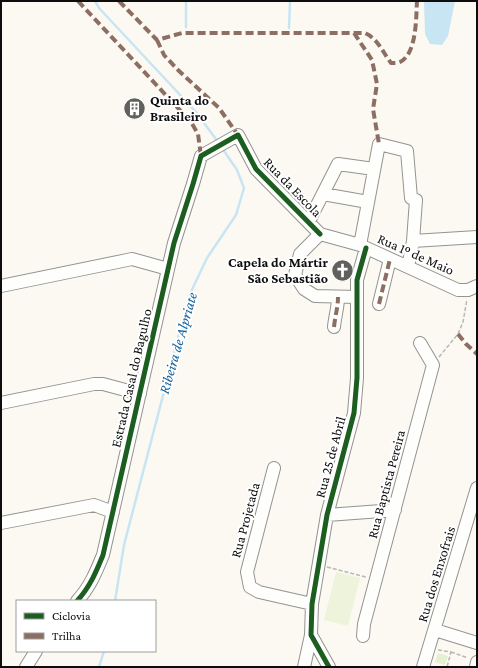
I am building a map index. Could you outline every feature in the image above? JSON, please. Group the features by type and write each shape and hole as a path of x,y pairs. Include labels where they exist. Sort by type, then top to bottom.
{"street":[{"name":"Rua da Escola","path":"206,153 238,135 256,169 320,234"},
{"name":"Rua 25 de Abril","path":"304,667 310,635 312,604 327,515 354,413 357,378 357,280 363,247 368,202 379,144 407,151 411,198 416,200 413,240"},
{"name":"Estrada Casal do Bagulho","path":"78,600 88,589 103,555 177,230 206,153"},
{"path":"309,222 338,164 374,169"},
{"path":"323,194 368,202"},
{"path":"357,297 315,296 304,289 295,275 300,254 320,234 363,247"},
{"path":"408,268 413,240 477,237"},
{"name":"Rua 1º de Maio","path":"363,247 458,290 473,288"},
{"path":"1,286 132,259 168,269"},
{"path":"379,304 390,259"},
{"path":"334,327 338,297"},
{"path":"420,343 433,365"},
{"name":"Rua Baptista Pereira","path":"363,636 364,624 433,365"},
{"path":"1,403 94,384 102,384 140,394"},
{"name":"Rua Projetada","path":"274,468 246,572 250,587 258,592 312,604"},
{"name":"Rua dos Enxofrais","path":"423,667 477,488"},
{"path":"1,522 94,505 113,512"},
{"path":"327,515 395,510"},
{"path":"435,630 477,643"},
{"path":"310,635 329,667"},
{"path":"26,667 35,652"},
{"path":"476,667 477,663"}],"path":[{"path":"433,365 458,334 473,288"},
{"path":"318,565 376,579"},
{"path":"429,648 451,652 477,663"},
{"path":"447,667 451,652"}],"green space":[{"path":"336,572 360,578 348,626 324,620"},
{"path":"438,653 448,656 445,665 435,662"}],"water":[{"path":"424,1 455,1 448,36 442,45 430,44 425,34"}],"waterway":[{"name":"Ribeira de Alpriate","path":"95,1 99,8 196,112 218,142"},
{"path":"186,1 186,27"},
{"path":"289,28 290,1"},
{"name":"Ribeira de Alpriate","path":"115,600 124,545 189,296 207,258 236,215 244,188 237,170 222,148"},
{"name":"Ribeira de Alpriate","path":"99,667 104,652"}],"marked path":[{"path":"78,1 191,122 198,134 201,156"},
{"path":"119,1 157,40 182,33 365,33 377,42 391,63 400,62 406,58 410,51 416,25 417,1"},
{"path":"354,33 372,60 377,84 373,109 379,144"},
{"path":"157,40 164,55 219,108 238,135"},
{"path":"379,304 390,259"},
{"path":"334,327 338,297"},
{"path":"458,334 477,354"}],"cycle path":[{"path":"78,600 89,585 103,555 174,243 201,156 238,135 256,169 320,234"},
{"path":"329,667 311,635 312,604 327,515 354,413 357,378 357,280 366,248"}],"place":[{"name":"Quinta do Brasileiro","path":"134,108"},
{"name":"Capela do Mártir São Sebastião","path":"343,270"}]}
